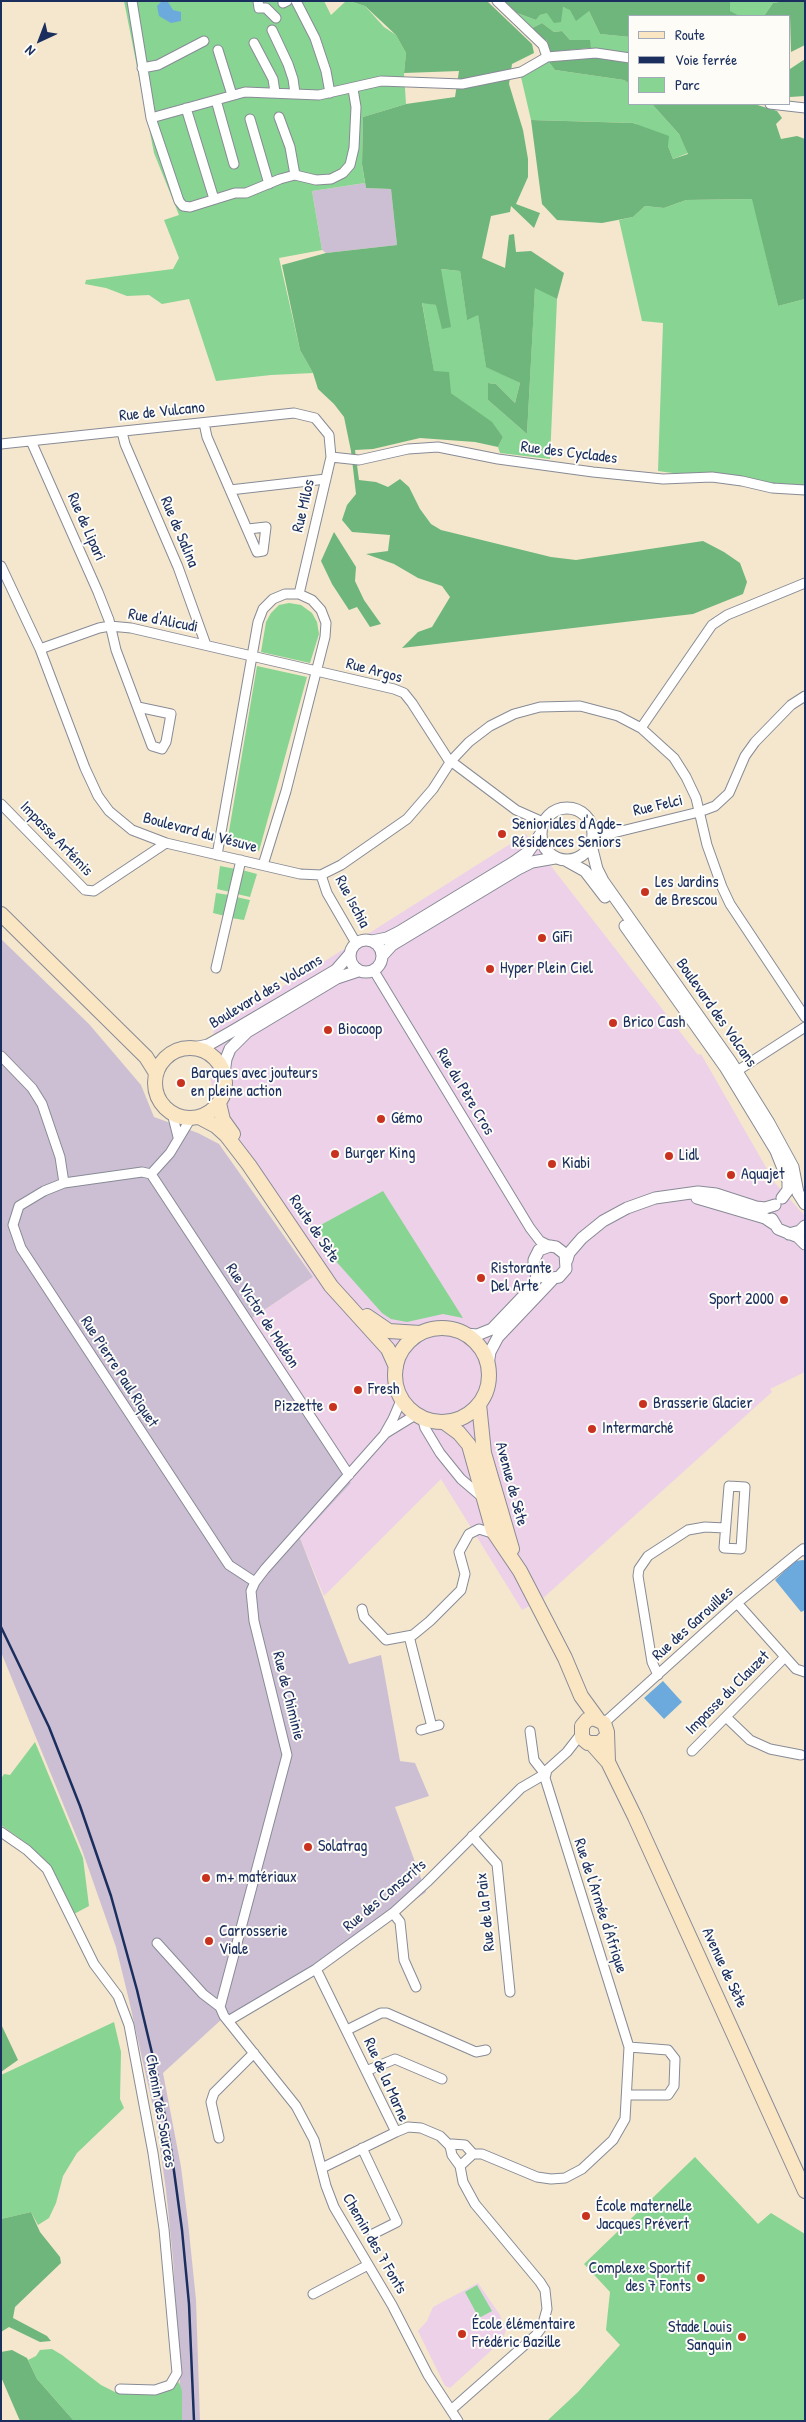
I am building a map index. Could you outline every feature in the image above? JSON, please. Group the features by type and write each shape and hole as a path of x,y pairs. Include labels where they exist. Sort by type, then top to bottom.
{"main road":[{"path":"1,914 146,1057 156,1073"},
{"path":"125,1037 149,1050 172,1053"},
{"path":"182,1048 194,1048 213,1056 224,1074 225,1088 219,1103 210,1112 195,1118 172,1113 163,1106 157,1096 155,1084 156,1073 162,1061 182,1048"},
{"name":"Route de Sète","path":"219,1103 223,1120 331,1274 354,1302 371,1320 389,1331 420,1333"},
{"name":"Route de Sète","path":"195,1118 216,1126 226,1135 249,1165 331,1286 388,1349 396,1367"},
{"path":"443,1328 466,1334 480,1348 488,1365 489,1378 486,1392 479,1404 456,1420 444,1422 419,1416 402,1398 397,1388 396,1367 400,1353 408,1342 420,1333 443,1328"},
{"name":"Avenue de Sète","path":"479,1404 484,1453 504,1529 520,1571 565,1658 581,1696 593,1732 712,1983 805,2191"},
{"name":"Avenue de Sète","path":"444,1422 459,1433 469,1445 483,1502 494,1534 520,1571"}],"street":[{"path":"132,1 151,118 178,201 183,206 190,207 236,193 246,193 295,175 316,180 331,179 343,173 350,165 354,148 356,107 353,89"},
{"path":"258,1 260,8 266,8 276,18"},
{"path":"296,1 315,38 326,71 330,93"},
{"path":"497,1 543,46 547,57"},
{"path":"272,30 288,64 295,94"},
{"path":"142,68 158,65 204,41"},
{"path":"254,43 272,79 275,92"},
{"path":"218,50 232,95"},
{"path":"151,118 245,92 319,95 353,89 380,81 462,84 521,72 547,57 596,53 628,58"},
{"path":"216,100 234,164"},
{"path":"779,105 805,108"},
{"path":"186,108 214,199"},
{"path":"279,118 290,147 295,175"},
{"path":"250,119 269,184"},
{"name":"Rue de Vulcano","path":"1,444 294,413 315,418 323,426"},
{"path":"204,423 207,437 248,529"},
{"name":"Rue Milos","path":"299,594 331,457 330,440 323,426"},
{"name":"Rue de Salina","path":"122,432 125,444 182,576 206,645"},
{"name":"Rue de Lipari","path":"31,441 98,592 116,650 152,746 162,749 166,742 171,714 138,707"},
{"name":"Rue des Cyclades","path":"331,457 359,460 408,449 438,447 498,459 593,472 663,479 712,477 772,488 805,490"},
{"path":"230,490 326,479"},
{"name":"Boulevard du Vésuve","path":"1,566 40,650 85,768 98,796 109,811 132,830 166,843 300,874 321,875"},
{"path":"641,728 712,625 727,615 805,583"},
{"path":"217,854 258,622 263,609 273,599 280,596 299,594 312,600 321,610 326,623 325,637 286,791 263,866"},
{"name":"Rue d'Alicudi","path":"40,650 110,626 131,628 252,657"},
{"path":"252,657 315,671"},
{"name":"Rue Argos","path":"315,671 404,693 442,752 451,761 516,810 543,822"},
{"name":"Rue Felci","path":"592,840 609,834 699,812 723,800 729,793 746,756 755,742 790,705 805,696"},
{"path":"321,875 341,865 407,819 434,789 451,761 469,742 490,726 514,714 540,707 566,705 592,708 618,716 641,728 659,742 674,758 686,777 699,812 706,845 730,904 805,1017"},
{"name":"Impasse Artémis","path":"1,804 85,890 94,891 166,843"},
{"path":"568,807 578,810 589,820 592,840 581,856 532,862 518,869 392,945 382,956 380,964 374,971 363,973 351,964 349,955 356,943 361,940 372,941 387,938 399,932 528,852 540,835 543,822 558,809 568,807"},
{"path":"540,835 548,852 561,859"},
{"name":"Boulevard des Volcans","path":"592,840 596,869 603,881 737,1071 783,1147 796,1178 798,1193 805,1204"},
{"name":"Boulevard des Volcans","path":"561,859 585,871 596,885 725,1067 762,1127 785,1170 788,1181 788,1190 772,1214 774,1224"},
{"path":"216,968 241,860"},
{"name":"Rue Ischia","path":"321,875 328,893 356,943"},
{"path":"372,941 379,947 382,956"},
{"name":"Boulevard des Volcans","path":"194,1048 208,1045 336,970 349,955"},
{"name":"Boulevard des Volcans","path":"224,1074 226,1059 230,1049 247,1032 337,978 358,971"},
{"name":"Rue du Père Cros","path":"374,971 530,1228 540,1241 553,1247"},
{"path":"737,1071 805,1028"},
{"path":"1,1056 32,1088 42,1104 60,1157 64,1183 142,1172 151,1174 170,1153 178,1137 195,1118"},
{"path":"172,1113 178,1137"},
{"name":"Rue Victor de Moléon","path":"151,1174 349,1475"},
{"name":"Rue Pierre Paul Riquet","path":"64,1183 44,1191 19,1206 13,1225 18,1242 130,1416 229,1564 255,1582"},
{"path":"488,1365 490,1352 498,1337 553,1279 563,1273 569,1253 582,1238 613,1215 655,1198 707,1192 765,1208 779,1201 794,1197 805,1204"},
{"path":"686,1195 765,1218 778,1229 798,1237 805,1244"},
{"path":"789,1234 800,1231 805,1226"},
{"name":"Rue du Père Cros","path":"530,1228 536,1246 536,1255"},
{"path":"466,1334 477,1335 492,1329 534,1285 537,1280 535,1269 536,1255 539,1250 564,1246 582,1238"},
{"path":"553,1247 565,1254 567,1260"},
{"path":"535,1269 542,1277 553,1279"},
{"path":"255,1582 384,1435 402,1398"},
{"path":"384,1435 419,1416 424,1428 440,1453 483,1502 478,1529"},
{"path":"729,1486 745,1487 740,1548 724,1548 725,1528 729,1486"},
{"path":"658,1675 652,1662 638,1576 639,1569 648,1556 688,1530 704,1527 725,1528"},
{"path":"362,1609 364,1617 386,1640 409,1636 430,1621 461,1590 465,1574 459,1559 460,1547 469,1534 478,1529 494,1534"},
{"name":"Rue des Garouilles","path":"593,1732 737,1603 804,1550"},
{"name":"Rue de Chiminie","path":"220,2007 288,1755 254,1621 250,1599 255,1582"},
{"path":"737,1603 796,1669 805,1672"},
{"path":"409,1636 435,1726 421,1730"},
{"name":"Impasse du Clauzet","path":"692,1751 785,1657"},
{"path":"726,1717 750,1740 770,1750 802,1755"},
{"name":"Rue de l'Armée d'Afrique","path":"450,2146 459,2143 465,2145 473,2154 482,2154 544,2178 558,2179 572,2176 587,2166 618,2134 625,2119 628,2047 546,1785 545,1774 534,1760 530,1731"},
{"path":"545,1774 567,1752 593,1732"},
{"name":"Rue des Conscrits","path":"228,2021 316,1968 393,1912 427,1882 521,1788 545,1774"},
{"name":"Chemin des Sources","path":"1,1832 27,1850 47,1869 94,1964 118,1996 129,2024 153,2153 164,2229 177,2373 170,2385 155,2390 120,2389"},
{"name":"Rue de la Paix","path":"472,1836 497,1864 510,1992"},
{"path":"393,1912 400,1922 404,1960 416,1987"},
{"name":"Chemin des 7 Fonts","path":"157,1943 203,1994 220,2007 228,2021 279,2083 305,2122 314,2140 326,2186 334,2207 368,2264 428,2375 458,2421"},
{"name":"Rue de la Marne","path":"316,1968 396,2132 322,2168"},
{"path":"346,2030 381,2013 387,2013 476,2052 486,2050"},
{"path":"627,2095 668,2095 674,2086 675,2059 668,2050 628,2047"},
{"path":"219,2138 211,2102 214,2093 254,2053"},
{"path":"366,2071 395,2059 442,2079"},
{"path":"396,2132 408,2127 421,2128 440,2136 450,2146 452,2155 460,2166 463,2182 478,2209 545,2290 547,2309 542,2327 451,2410"},
{"path":"362,2148 397,2222 373,2234"},
{"path":"460,2166 468,2161 473,2154"},
{"path":"313,2294 368,2264"}],"shaded area":[{"path":"365,183 366,188 391,189 397,245 326,253 322,250 312,191"},
{"path":"526,834 698,1055 701,1054 775,1183 805,1216 805,1372 770,1389 772,1392 541,1600 522,1610 441,1479 324,1596 300,1538 245,1323 313,1277 217,1119 210,1076 214,1027 317,966"},
{"path":"1,939 89,1024 141,1085 154,1117 198,1133 219,1144 313,1277 245,1323 351,1483 300,1538 349,1664 381,1655 400,1761 415,1763 429,1796 395,1807 426,1892 315,1973 222,2019 163,2073 181,2167 188,2222 196,2300 200,2421 182,2421 173,2259 166,2190 156,2120 116,1947 82,1850 1,1652"},
{"name":"École élémentaire Frédéric Bazille","path":"478,2283 500,2315 506,2330 504,2336 495,2347 450,2388 445,2386 418,2331 427,2321 433,2307"}],"green space":[{"path":"124,1 324,1 331,15 346,1 349,1 365,6 384,27 396,35 406,53 404,73 406,104 363,117 362,164 365,183 312,191 322,250 279,258 300,350 313,373 216,381 189,299 162,304 149,295 127,296 106,288 85,284 86,280 173,269 179,258 164,220 179,215 154,153"},
{"path":"349,1 487,1 532,44 534,53 512,64 509,84 523,130 528,159 528,177 516,204 540,213 534,228 511,206 510,212 491,216 482,258 505,268 509,235 514,234 516,252 531,251 564,273 557,299 535,288 527,434 488,400 488,383 496,384 515,403 520,383 486,367 478,315 467,320 460,271 441,269 451,327 442,329 436,305 422,303 434,371 449,372 451,393 492,422 503,437 498,447 475,442 420,438 373,449 355,450 359,480 376,482 388,487 400,479 409,487 420,509 431,524 441,530 551,557 576,560 703,541 740,563 747,582 743,594 693,614 402,648 418,632 432,627 450,597 442,586 418,578 394,564 366,554 388,551 390,535 352,532 342,520 347,505 356,494 351,451 344,417 334,404 318,389 313,373 300,350 282,265 326,253 397,245 391,189 366,188 362,164 363,117 406,104 455,97 459,71 404,73 406,53 396,35 365,6"},
{"path":"504,1 730,1 730,11 738,15 628,15 628,37 600,34 589,11 576,21 570,10 563,7 561,22 554,23 547,13 540,15 536,20 517,13"},
{"path":"730,1 785,1 773,3 765,15 738,15 729,11"},
{"path":"805,1 805,45 791,52 791,15 765,15 773,3"},
{"path":"562,7 589,11 600,34 628,37 628,56 591,48 589,40 570,40 562,31 554,32 542,23 530,29 517,13 536,20 540,15"},
{"path":"542,23 554,32 562,31 570,40 590,40 591,48 549,52 547,41 530,29"},
{"path":"582,56 628,60 628,83 624,80 555,70 548,61"},
{"path":"805,59 805,96 791,97 791,68"},
{"path":"548,61 555,70 624,80 628,83 628,105 653,105 679,134 688,153 673,159 668,146 634,123 531,120 521,77"},
{"path":"653,105 757,105 777,111 782,118 776,124 781,139 797,136 805,139 805,299 778,306 752,199 686,200 664,208 645,206 633,217 602,223 557,220 542,204 531,120 633,123 669,136 668,146 673,159 688,154 679,134"},
{"path":"753,199 778,306 805,299 805,491 658,471 663,323 642,321 619,220 633,217 645,206 664,208 686,200"},
{"path":"440,269 460,271 467,319 478,314 486,366 520,383 515,403 496,384 489,383 488,400 527,434 535,287 557,299 550,459 500,453 498,447 503,437 492,423 451,393 434,372 422,302 436,305"},
{"path":"334,532 356,567 355,581 364,600 381,624 370,627 357,607 349,610 332,584 321,561"},
{"path":"289,603 301,605 312,613 317,622 319,634 310,663 261,652 266,622 271,613 279,605"},
{"path":"257,666 307,677 259,851 227,843"},
{"path":"220,866 236,869 230,892 217,889"},
{"path":"242,870 257,874 250,897 237,894"},
{"path":"216,893 229,895 225,916 213,913"},
{"path":"236,897 250,900 244,920 231,918"},
{"path":"383,1191 463,1318 443,1314 407,1322 391,1319 382,1313 334,1259 317,1227"},
{"path":"35,1742 83,1858 89,1906 74,1914 56,1876 47,1863 26,1843 1,1825 1,1779 4,1774 10,1775"},
{"path":"114,2022 121,2052 120,2099 124,2108 77,2153 63,2176 56,2203 49,2218 38,2225 31,2212 1,2219 1,2075"},
{"path":"1,2024 18,2060 1,2072"},
{"name":"Complexe Sportif des 7 Fonts","path":"695,2157 758,2224 771,2213 805,2234 805,2421 547,2421 578,2392 620,2345 606,2330 610,2292 584,2264"},
{"path":"31,2212 40,2232 60,2257 61,2263 15,2307 13,2318 47,2336 51,2341 40,2342 9,2327 1,2332 1,2219"},
{"path":"477,2285 492,2311 479,2318 465,2292"},
{"path":"52,2349 101,2385 115,2392 130,2394 166,2391 179,2382 182,2391 182,2421 74,2421 37,2379 28,2360 36,2356 40,2350"},
{"path":"12,2350 27,2358 37,2379 74,2421 20,2421 1,2377 1,2352"}],"water":[{"path":"162,1 168,2 173,10 181,12 181,21 171,23 159,16 157,6"},
{"path":"795,1561 805,1561 805,1610 801,1612 775,1580"},
{"path":"663,1681 682,1702 664,1719 644,1698"}],"railway":[{"path":"1,1627 49,1727 80,1806 111,1896 137,1990 157,2074 171,2149 182,2230 189,2304 194,2421"}],"place":[{"name":"Senioriales d'Agde- Résidences Seniors","path":"502,834"},
{"name":"Les Jardins de Brescou","path":"645,892"},
{"name":"GiFi","path":"542,938"},
{"name":"Hyper Plein Ciel","path":"490,969"},
{"name":"Brico Cash","path":"613,1023"},
{"name":"Biocoop","path":"328,1030"},
{"name":"Barques avec jouteurs en pleine action","path":"181,1083"},
{"name":"Gémo","path":"381,1119"},
{"name":"Burger King","path":"335,1154"},
{"name":"Lidl","path":"669,1156"},
{"name":"Kiabi","path":"552,1164"},
{"name":"Aquajet","path":"731,1175"},
{"name":"Ristorante Del Arte","path":"481,1278"},
{"name":"Sport 2000","path":"784,1300"},
{"name":"Fresh","path":"358,1390"},
{"name":"Brasserie Glacier","path":"643,1404"},
{"name":"Pizzette","path":"333,1407"},
{"name":"Intermarché","path":"592,1429"},
{"name":"Solatrag","path":"308,1847"},
{"name":"m+ matériaux","path":"206,1878"},
{"name":"Carrosserie Viale","path":"209,1941"},
{"name":"École maternelle Jacques Prévert","path":"586,2216"},
{"name":"Complexe Sportif des 7 Fonts","path":"701,2278"},
{"name":"École élémentaire Frédéric Bazille","path":"462,2334"},
{"name":"Stade Louis Sanguin","path":"742,2337"}]}
